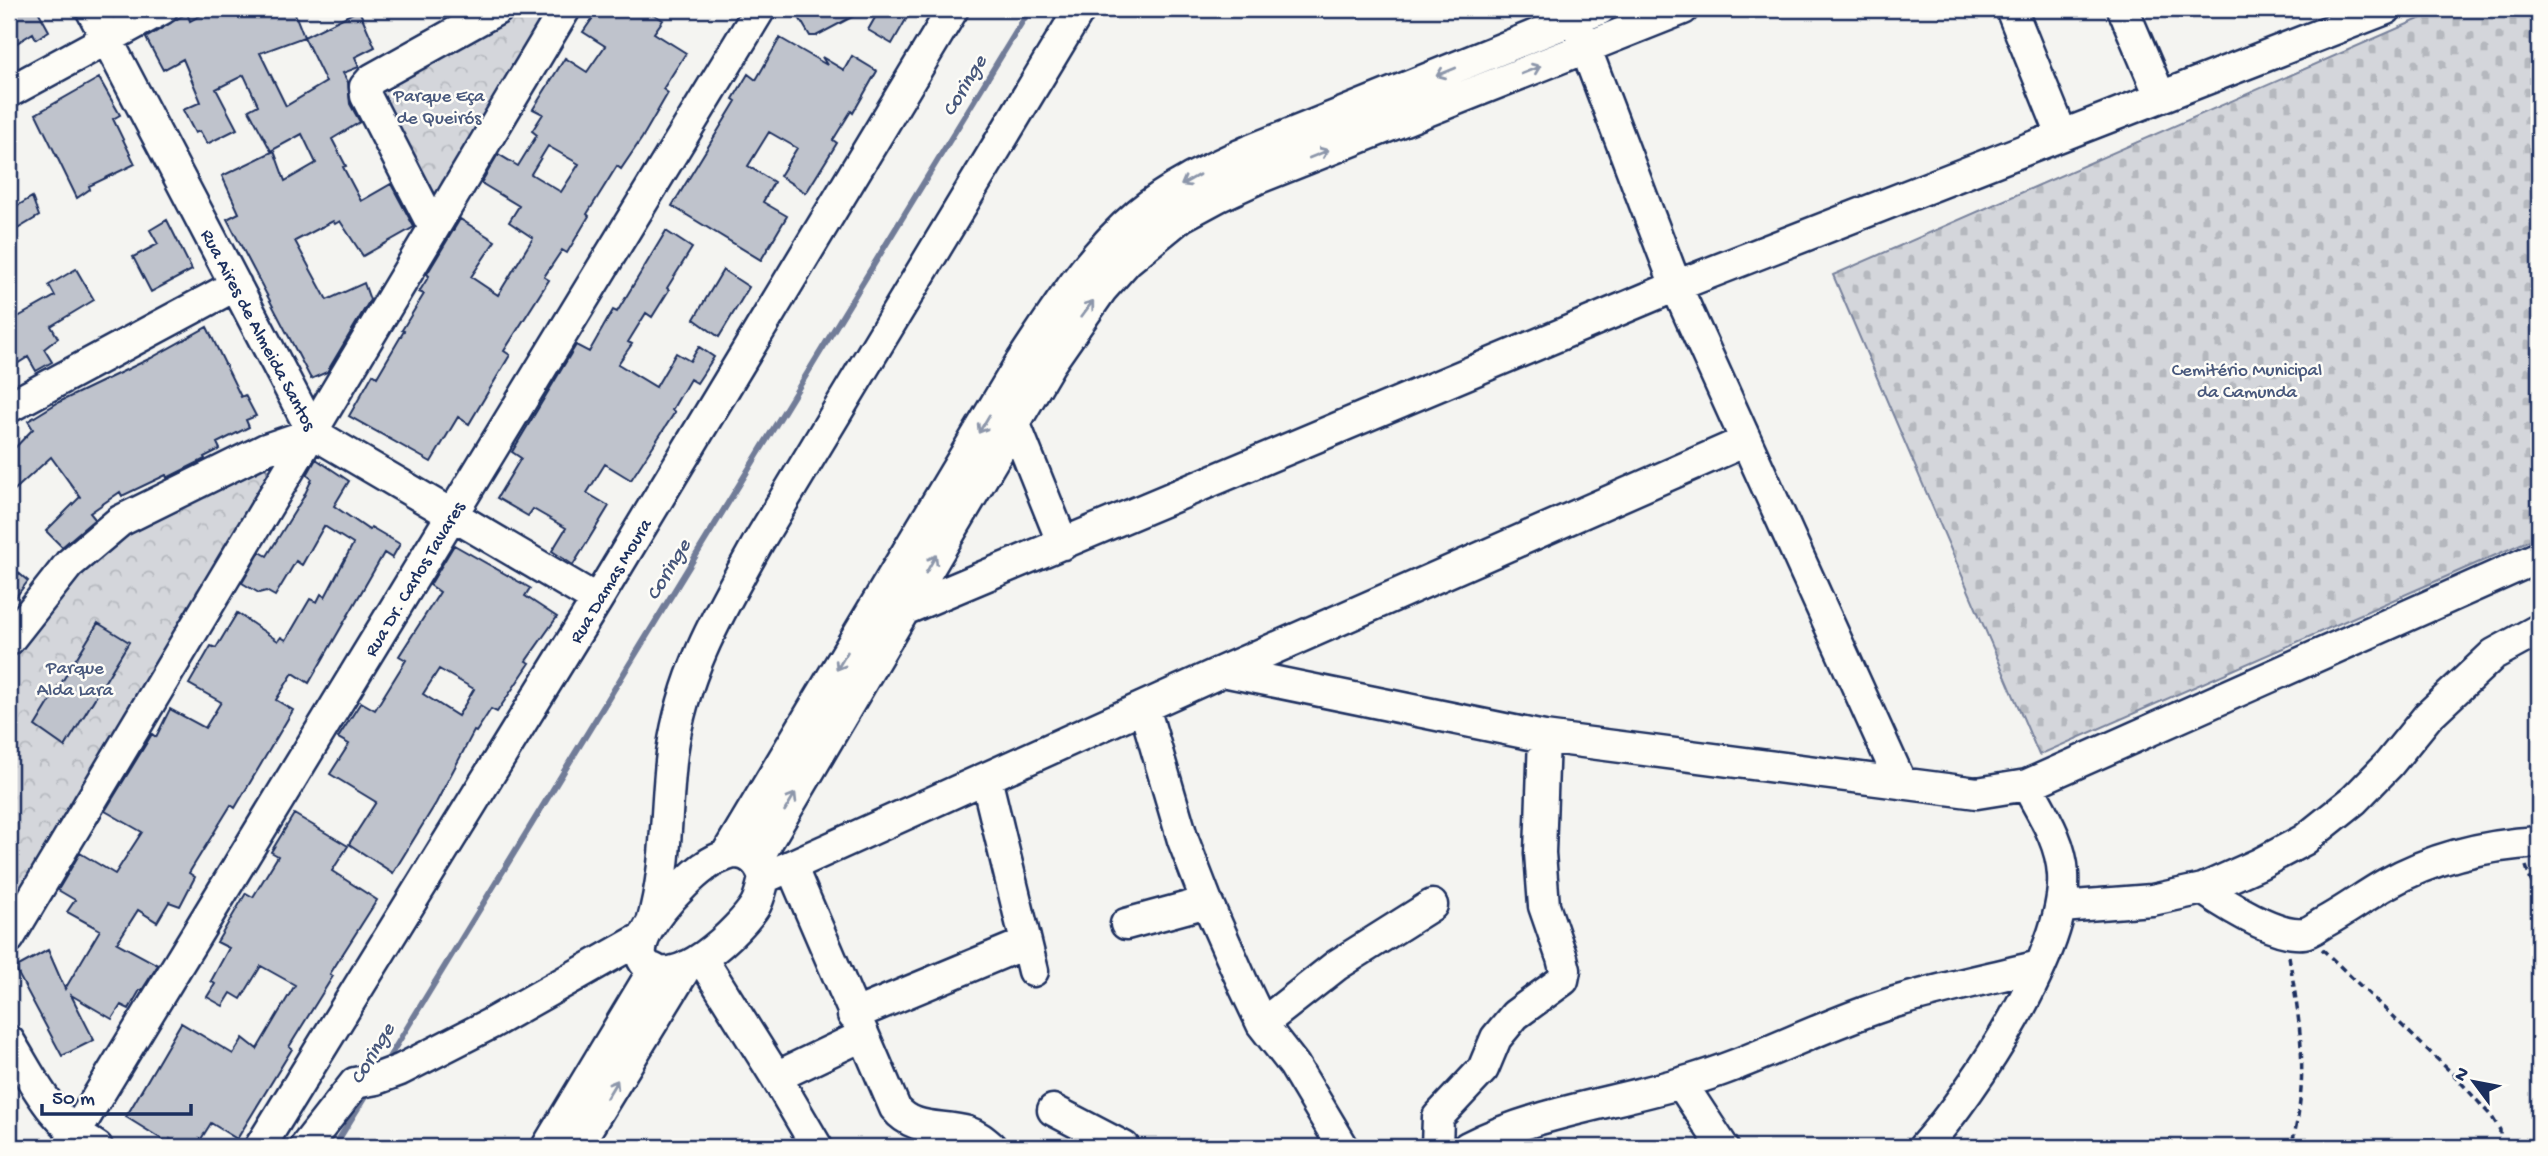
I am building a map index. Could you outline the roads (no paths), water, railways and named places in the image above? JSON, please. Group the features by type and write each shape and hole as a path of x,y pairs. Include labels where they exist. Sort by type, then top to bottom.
{"street":[{"name":"Rua Aires de Almeida Santos","path":"91,9 313,433 597,600"},
{"path":"9,92 162,9"},
{"path":"434,228 366,96 365,87 372,79 498,9"},
{"path":"9,938 565,9"},
{"name":"Rua Dr. Carlos Tavares","path":"80,1143 453,513 760,9"},
{"name":"Rua Damas Moura","path":"260,1147 597,600 953,9"},
{"path":"1080,9 759,541 709,631 681,706 673,751 661,885 642,958 654,969 672,971 694,963 723,942 756,903 770,868 904,610 1062,344 1102,289 1127,261 1182,216 1256,179 1683,9"},
{"path":"2011,9 2062,135"},
{"path":"2123,9 2160,96"},
{"path":"871,612 904,610 1676,286 2386,9"},
{"path":"305,1147 355,1083 401,1070 490,1024 648,930 678,890 716,860 871,612 1019,365 1069,289 1094,258 1140,212 1199,174 1251,150 1582,12 1586,48 1676,286 1901,783"},
{"path":"9,407 236,285"},
{"path":"1014,422 1063,544"},
{"path":"9,640 69,564 120,521 266,449 313,433"},
{"path":"770,868 986,778 1746,441"},
{"path":"1223,671 1544,737 1977,793 2027,785 2539,557"},
{"path":"2061,907 2152,900 2203,889 2304,840 2354,800 2389,764 2428,716 2494,654 2538,630"},
{"path":"1144,707 1183,840 1207,902 1262,1024 1294,1065 1343,1147"},
{"path":"1437,1147 1438,1117 1483,1069 1496,1038 1515,1015 1563,980 1565,970 1562,958 1544,906 1540,853 1544,737"},
{"path":"776,1077 857,1026 1030,957 986,778"},
{"path":"1924,1147 1985,1065 2018,1009 2055,930 2061,907 2063,874 2057,840 2027,785"},
{"path":"666,825 689,853 716,860 740,853 770,868 857,1026 889,1098 904,1119 915,1125 969,1132 991,1147"},
{"path":"2203,889 2228,906 2295,932 2344,912 2386,884 2437,859 2529,842"},
{"path":"1126,924 1207,902"},
{"path":"1262,1024 1337,965 1432,905"},
{"path":"694,963 776,1077 817,1147"},
{"path":"576,1147 694,963"},
{"path":"1468,1147 1492,1135 1542,1118 1681,1083 1741,1063 1893,1003 2039,966"},
{"path":"548,1147 654,969"},
{"path":"9,1041 51,1111 80,1143"},
{"path":"1681,1083 1723,1147"},
{"path":"1053,1110 1124,1147"}],"waterway":[{"name":"Coringe","path":"385,1064 1030,9"},
{"name":"Coringe","path":"334,1147 368,1092"}],"park label":[{"name":"Parque Eça de Queirós","path":"439,105"},
{"name":"Cemitério Municipal da Camunda","path":"2247,379"},
{"name":"Parque Alda Lara","path":"75,677"}]}
